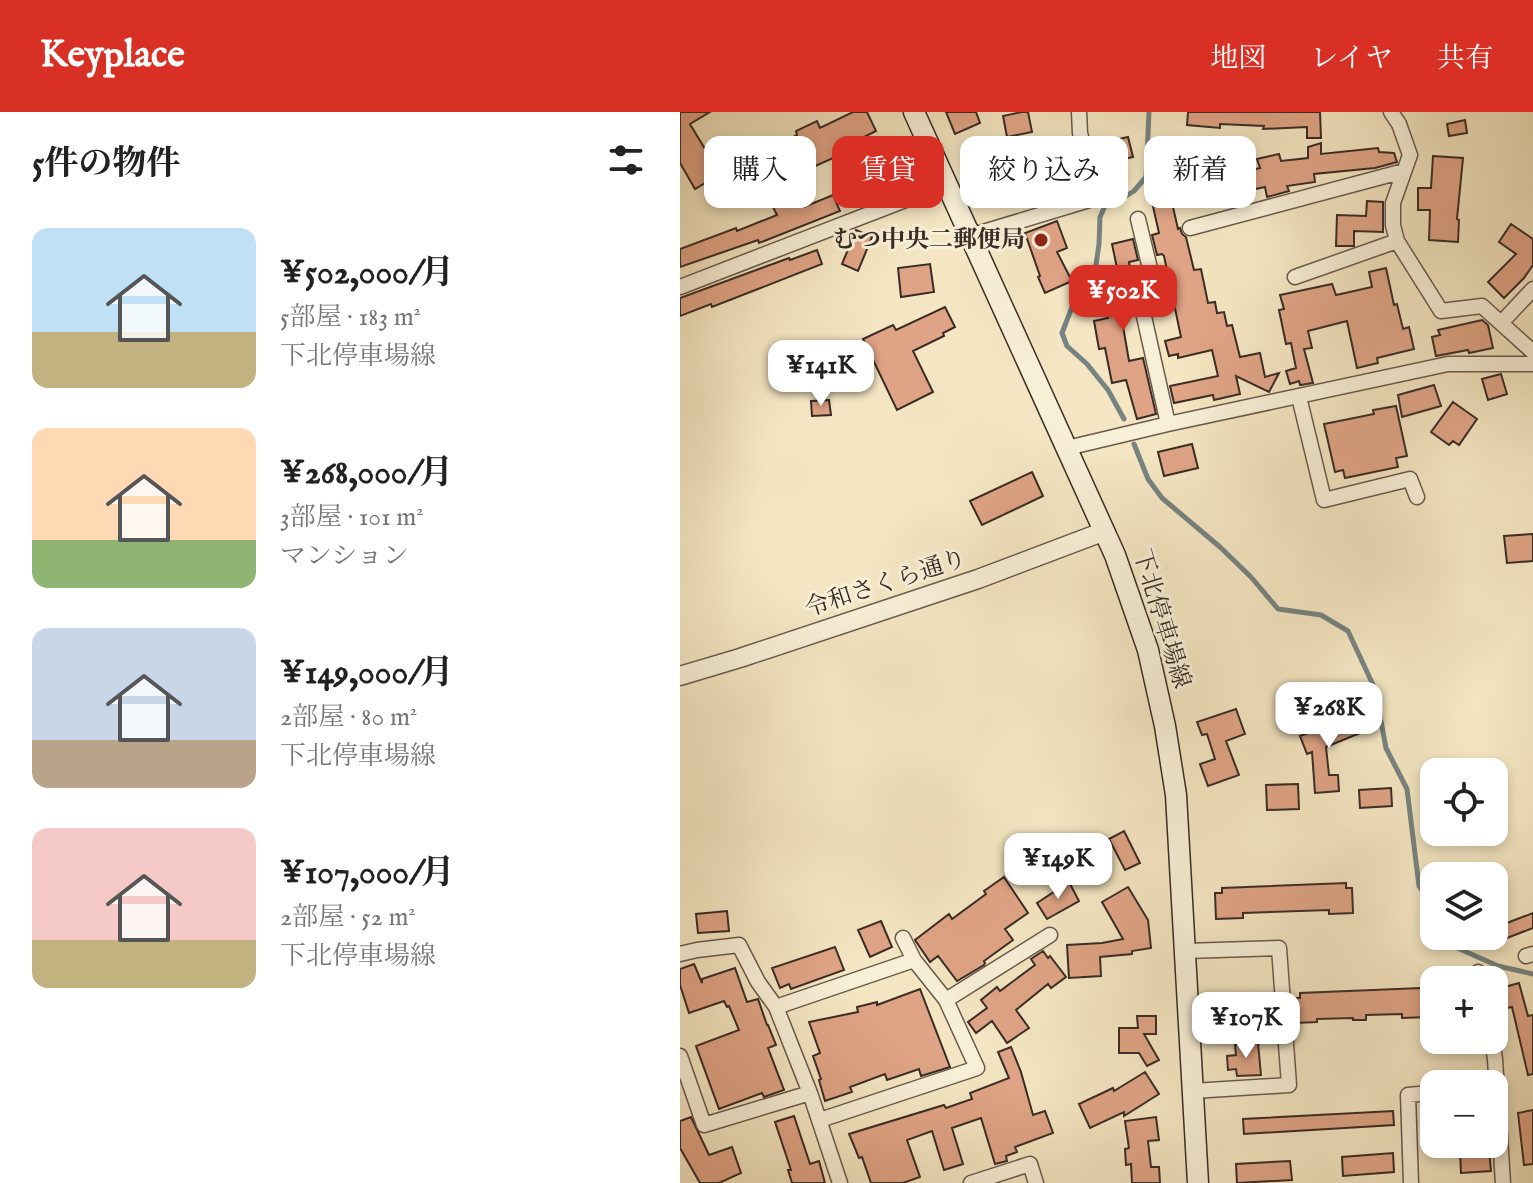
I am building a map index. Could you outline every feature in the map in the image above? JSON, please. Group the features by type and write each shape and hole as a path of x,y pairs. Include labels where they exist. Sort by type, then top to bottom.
{"main road":[{"name":"下北停車場線","path":"914,112 1105,531 1148,650 1176,795 1198,1183"}],"street":[{"path":"970,236 1089,200 1095,192 1080,133 1079,112"},
{"path":"1391,112 1399,124 1410,155 1393,203 1397,241 1441,311 1482,306 1533,352"},
{"path":"1190,228 1404,171"},
{"path":"680,287 947,184"},
{"path":"1138,219 1154,285 1141,303 1168,424"},
{"path":"1295,277 1397,241"},
{"path":"1501,323 1533,289"},
{"path":"1067,448 1448,364 1533,364"},
{"path":"1299,397 1324,500 1410,479 1417,497"},
{"name":"令和さくら通り","path":"680,676 978,579 1105,531"},
{"path":"946,1000 1050,935"},
{"path":"820,1120 977,1068 946,1000 914,960 903,938"},
{"path":"680,954 739,945 758,982 776,1007 820,1120 840,1183"},
{"path":"1186,951 1279,948 1289,1085 1193,1091"},
{"path":"776,1007 914,960"},
{"path":"1494,1054 1503,1183"},
{"path":"680,1056 704,1125 810,1093"},
{"path":"1411,1183 1408,1095 1420,1094"},
{"path":"971,1183 1030,1164 1036,1183"}],"building":[{"path":"680,112 710,112 690,124 704,147 704,184 695,189 680,163"},
{"path":"853,112 867,112 876,131 866,136 832,136 832,158 816,166 816,136 795,136 796,131 817,121 820,128"},
{"path":"946,112 976,112 980,123 955,134"},
{"path":"1028,112 1032,132 1007,136 1003,116"},
{"path":"1188,112 1320,112 1321,138 1307,138 1307,127 1263,129 1264,126 1220,124 1220,128 1187,125"},
{"path":"1465,120 1467,133 1449,136 1447,124"},
{"path":"1128,137 1133,157 1128,158"},
{"path":"1321,143 1321,154 1378,148 1379,152 1394,153 1397,162 1375,168 1314,174 1315,182 1287,186 1289,191 1267,197 1265,187 1256,189 1256,169 1260,168 1257,159 1279,154 1281,161 1308,158 1308,147"},
{"path":"1433,156 1463,158 1458,242 1429,240 1430,210 1418,210 1418,188 1431,188"},
{"path":"832,195 832,208 840,211 759,243 758,240 680,267 680,249 777,215 773,208 816,208 816,202"},
{"path":"1367,201 1383,202 1383,232 1354,231 1354,246 1336,246 1337,215 1366,216"},
{"path":"1153,208 1173,208 1178,229 1186,237 1194,270 1201,269 1208,303 1215,302 1217,313 1224,312 1227,326 1232,325 1240,357 1260,353 1265,377 1279,373 1269,392 1236,376 1240,394 1214,400 1213,395 1174,403 1170,386 1218,376 1212,350 1178,358 1178,354 1169,356 1165,341 1181,337 1164,256 1157,255 1152,235 1159,233"},
{"path":"1057,221 1067,248 1057,252 1072,281 1045,293 1025,233"},
{"path":"1511,224 1533,239 1533,265 1504,298 1488,282 1516,254 1499,242"},
{"path":"856,230 872,237 858,271 842,264"},
{"path":"1133,239 1138,260 1129,262 1134,295 1131,302 1125,303 1124,296 1118,297 1129,361 1143,358 1156,414 1137,419 1126,380 1112,383 1105,348 1099,349 1094,321 1108,318 1102,282 1109,281 1109,275 1118,273 1112,244"},
{"path":"817,250 822,264 712,307 711,304 680,316 680,298"},
{"path":"930,264 934,292 901,297 898,268"},
{"path":"1386,268 1394,305 1397,304 1403,329 1409,327 1414,349 1377,358 1378,363 1357,368 1347,321 1308,331 1312,348 1304,349 1313,383 1300,385 1299,381 1290,384 1286,371 1296,368 1291,343 1286,344 1279,310 1284,309 1280,295 1332,284 1336,295 1372,287 1369,272"},
{"path":"945,307 955,327 913,351 933,392 897,410 863,339 893,325 896,330"},
{"path":"1482,320 1488,325 1493,348 1436,356 1432,337 1440,335 1438,330"},
{"path":"1501,374 1507,394 1488,400 1482,379"},
{"path":"1434,385 1441,406 1402,417 1398,395"},
{"path":"829,400 831,415 812,416 811,401"},
{"path":"1453,402 1477,419 1459,445 1453,441 1449,445 1431,432"},
{"path":"1396,406 1407,456 1396,458 1398,467 1345,478 1343,470 1335,472 1324,424 1374,414 1373,410"},
{"path":"1192,444 1198,468 1164,476 1158,452"},
{"path":"1032,472 1043,496 982,525 970,501"},
{"path":"1533,534 1533,561 1507,563 1504,536"},
{"path":"1236,709 1245,734 1226,741 1239,775 1208,786 1200,764 1215,759 1207,734 1202,735 1197,722"},
{"path":"1357,714 1365,731 1326,747 1329,775 1338,775 1339,791 1315,793 1312,752 1307,754 1300,736"},
{"path":"1298,784 1299,809 1267,810 1266,785"},
{"path":"1391,788 1392,806 1360,808 1359,790"},
{"path":"1124,831 1140,863 1125,870 1109,839"},
{"path":"1004,877 1028,913 1005,929 1013,940 984,961 984,965 957,981 938,956 930,962 915,940 949,914 952,919"},
{"path":"1069,882 1079,901 1047,919 1037,903"},
{"path":"1346,883 1346,888 1352,888 1353,913 1329,914 1329,910 1243,913 1243,918 1216,919 1215,893 1222,893 1222,888"},
{"path":"1128,887 1148,920 1151,948 1132,951 1132,954 1100,957 1101,976 1069,978 1067,945 1123,939 1102,902"},
{"path":"727,911 729,931 698,933 696,914"},
{"path":"1533,913 1533,928 1508,938 1508,923"},
{"path":"881,921 892,947 870,957 858,930"},
{"path":"835,947 844,970 791,989 789,984 780,988 772,968"},
{"path":"1043,951 1066,977 1051,988 1048,984 1016,1010 1029,1028 1007,1043 992,1021 976,1033 968,1022 987,1008 981,1000 997,987 1000,991 1035,965 1031,959"},
{"path":"694,964 702,983 702,979 735,968 747,1002 758,999 776,1045 768,1048 784,1090 764,1097 762,1093 719,1109 696,1046 739,1030 724,1001 689,1013 680,985 680,969"},
{"path":"1519,983 1528,1016 1533,1015 1533,1074 1528,1075 1512,1007 1508,1008 1508,986"},
{"path":"1420,988 1420,1017 1402,1018 1402,1014 1366,1015 1366,1020 1317,1019 1317,1022 1295,1023 1294,998 1300,998 1300,993"},
{"path":"920,989 950,1067 921,1076 919,1069 887,1080 885,1074 850,1087 852,1092 825,1101 813,1056 820,1053 809,1022 858,1012 857,1007 877,1002 877,1005"},
{"path":"1137,1016 1156,1016 1156,1034 1144,1034 1159,1060 1147,1066 1139,1053 1119,1053 1119,1028 1138,1028"},
{"path":"1258,1043 1261,1075 1237,1076 1236,1069 1228,1070 1227,1056 1236,1055 1235,1045"},
{"path":"1011,1047 1033,1115 1045,1111 1053,1133 1015,1147 1017,1152 1006,1156 1007,1161 995,1164 981,1118 952,1128 963,1164 944,1170 932,1131 907,1140 920,1177 903,1183 871,1183 862,1157 859,1158 849,1134 972,1099 970,1093 1009,1078 998,1052"},
{"path":"1145,1072 1159,1094 1124,1116 1124,1112 1090,1128 1079,1104 1113,1088 1114,1091"},
{"path":"1533,1110 1533,1164 1524,1165 1518,1113"},
{"path":"1393,1111 1394,1125 1244,1134 1243,1119"},
{"path":"794,1116 810,1164 819,1161 825,1183 792,1183 788,1170 791,1170 775,1122"},
{"path":"691,1117 709,1155 732,1147 741,1173 719,1183 700,1183 680,1148 680,1121"},
{"path":"1156,1117 1159,1140 1148,1141 1151,1167 1159,1167 1160,1183 1132,1183 1131,1164 1126,1165 1125,1149 1129,1148 1125,1121"},
{"path":"1393,1153 1394,1172 1343,1176 1342,1157"},
{"path":"1460,1158 1490,1158 1491,1171 1461,1173"},
{"path":"1290,1161 1292,1180 1237,1183 1236,1164"}],"waterway":[{"path":"1124,419 1108,390 1067,346 1062,333 1074,302 1096,265 1100,217 1105,206 1134,191 1146,177 1149,112"},
{"path":"1134,444 1148,479 1162,498 1220,547 1278,609 1321,615 1348,631 1375,689 1386,748 1407,789 1420,888"},
{"path":"1462,950 1498,966 1533,974"}],"place":[{"name":"むつ中央二郵便局","path":"1041,240"}]}
